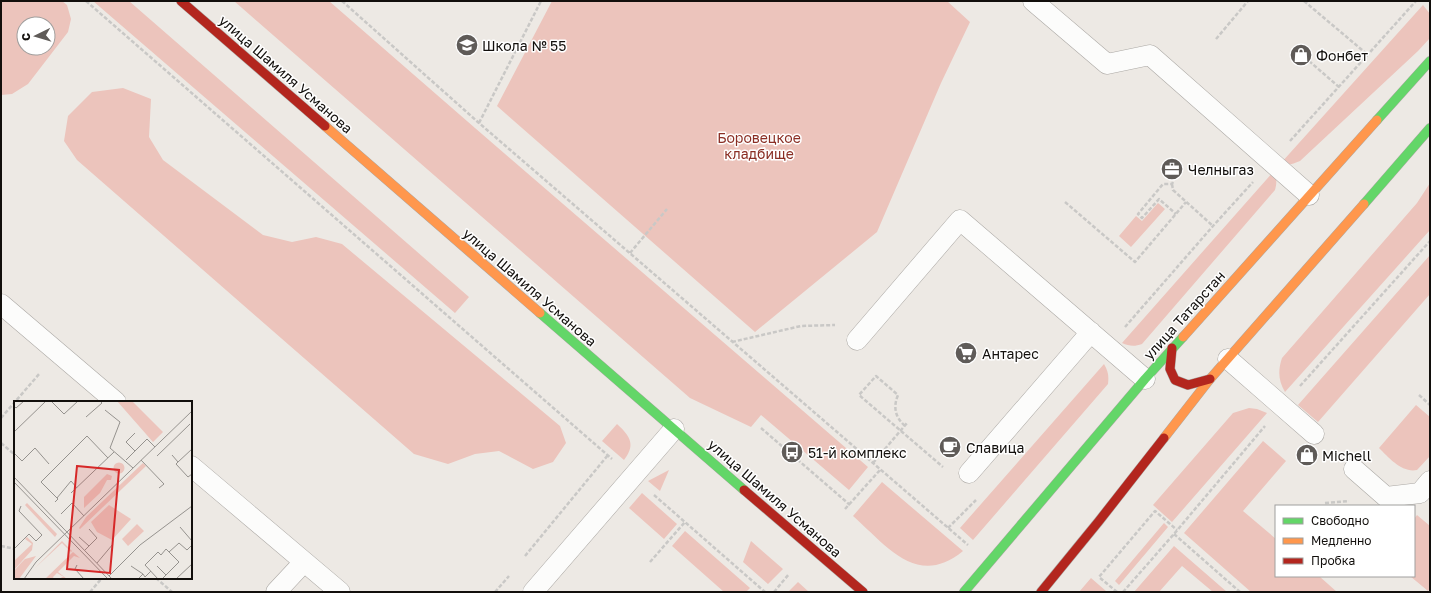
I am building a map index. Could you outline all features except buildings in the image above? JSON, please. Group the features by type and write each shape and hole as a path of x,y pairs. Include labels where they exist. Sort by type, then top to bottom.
{"street":[{"name":"улица Шамиля Усманова","path":"181,1 863,592"},
{"name":"улица Татарстан","path":"964,592 1172,348 1430,61"},
{"path":"1041,592 1099,521 1210,379 1430,128"},
{"path":"1172,348 1170,369 1175,380 1188,385 1210,379"}],"lane":[{"path":"1032,1 1107,64 1150,55 1309,195"},
{"path":"857,340 960,220 1145,379"},
{"path":"1,304 115,401"},
{"path":"969,473 1091,332"},
{"path":"1228,359 1314,434"},
{"path":"533,592 674,429"},
{"path":"192,467 340,592"},
{"path":"1354,469 1386,497 1427,492"},
{"path":"276,592 304,562"}],"path":[{"path":"86,1 765,592"},
{"path":"342,1 479,123 968,546"},
{"path":"479,123 541,1"},
{"path":"1216,38 1248,1"},
{"path":"1304,1 1368,55"},
{"path":"1310,61 1339,87"},
{"path":"1176,214 1159,199 1142,218 1138,214 1163,184 1173,183 1173,190 1213,226"},
{"path":"1066,202 1135,262 1186,202"},
{"path":"630,254 667,209"},
{"path":"732,342 801,326 829,324"},
{"path":"16,401 58,352"},
{"path":"905,426 900,421 895,408 895,401 898,395 876,376 860,395 947,470"},
{"path":"1419,395 1430,405"},
{"path":"1,418 14,403"},
{"path":"873,464 907,423"},
{"path":"761,428 850,505"},
{"path":"1,443 14,454"},
{"path":"525,556 608,455"},
{"path":"845,509 880,470"},
{"path":"1117,592 1099,577 1155,511 1177,530"},
{"path":"650,562 686,522"},
{"path":"1174,534 1240,592"},
{"path":"1,546 14,549"},
{"path":"495,592 510,574"},
{"path":"774,592 789,574"},
{"path":"90,592 101,579"},
{"path":"157,579 172,592"}],"green space":[{"path":"1,1 62,1 67,5 71,19 68,32 56,48 56,16 16,16 16,56 50,56 28,84 12,94 1,95"},
{"path":"93,1 129,1 469,297 455,313"},
{"path":"234,1 329,1 868,467 849,490 761,415 751,427 690,398"},
{"name":"Боровецкое кладбище","path":"552,1 947,1 970,22 941,83 877,232 755,332 497,106"},
{"path":"1423,5 1430,14 1430,38 1300,161 1290,164 1281,163"},
{"path":"123,88 151,99 149,137 163,160 263,235 292,242 316,237 342,244 560,426 566,443 553,462 533,469 499,451 475,454 448,464 414,454 77,160 64,141 68,116 92,92"},
{"path":"1273,172 1276,181 1275,190 1142,344 1132,346 1122,343"},
{"path":"1430,183 1430,230 1285,392 1279,375 1282,358 1417,203"},
{"path":"1158,203 1165,209 1131,247 1119,236 1136,216 1142,221"},
{"path":"1430,255 1430,294 1318,422 1298,405"},
{"path":"1104,364 1108,373 1108,384 973,540 960,528"},
{"path":"1416,405 1430,417 1430,456 1417,470 1411,470 1396,464 1379,448"},
{"path":"1249,408 1267,413 1172,522 1153,505 1233,413"},
{"path":"617,424 630,440 630,449 624,460 602,441"},
{"path":"1263,441 1286,461 1243,511 1275,538 1275,577 1320,577 1337,592 1251,592 1184,533"},
{"path":"669,470 660,491 648,481"},
{"path":"882,482 963,551 946,562 931,566 917,564 903,559 890,550 853,516"},
{"path":"642,493 677,524 664,539 629,508"},
{"path":"1417,515 1430,526 1430,588 1428,591 1411,577 1415,577 1415,518"},
{"path":"1164,523 1168,527 1119,585 1115,581"},
{"path":"685,531 750,588 746,592 724,592 672,546"},
{"path":"751,541 783,569 768,584 743,562"},
{"path":"1174,546 1227,592 1213,592 1182,566 1159,592 1134,592"},
{"path":"1091,578 1106,591 1106,592 1079,592"},
{"path":"798,582 809,592 788,592"}],"traffic: fast":[{"path":"1377,120 1430,61"},
{"path":"1364,204 1430,128"},
{"path":"540,313 744,490"},
{"path":"964,592 1145,379 1183,337"}],"traffic: slow":[{"path":"1183,337 1377,120"},
{"path":"325,126 540,313"},
{"path":"1164,438 1210,379 1364,204"}],"traffic: jam":[{"path":"181,1 325,126"},
{"path":"1172,348 1170,369 1175,380 1188,385 1210,379"},
{"path":"1041,592 1164,438"},
{"path":"744,490 863,592"}],"place":[{"name":"Школа № 55","path":"467,45"},
{"name":"Фонбет","path":"1301,55"},
{"name":"Челныгаз","path":"1172,169"},
{"name":"Антарес","path":"966,353"},
{"name":"Славица","path":"950,447"},
{"name":"51-й комплекс","path":"792,452"},
{"name":"Michell","path":"1307,455"}]}
